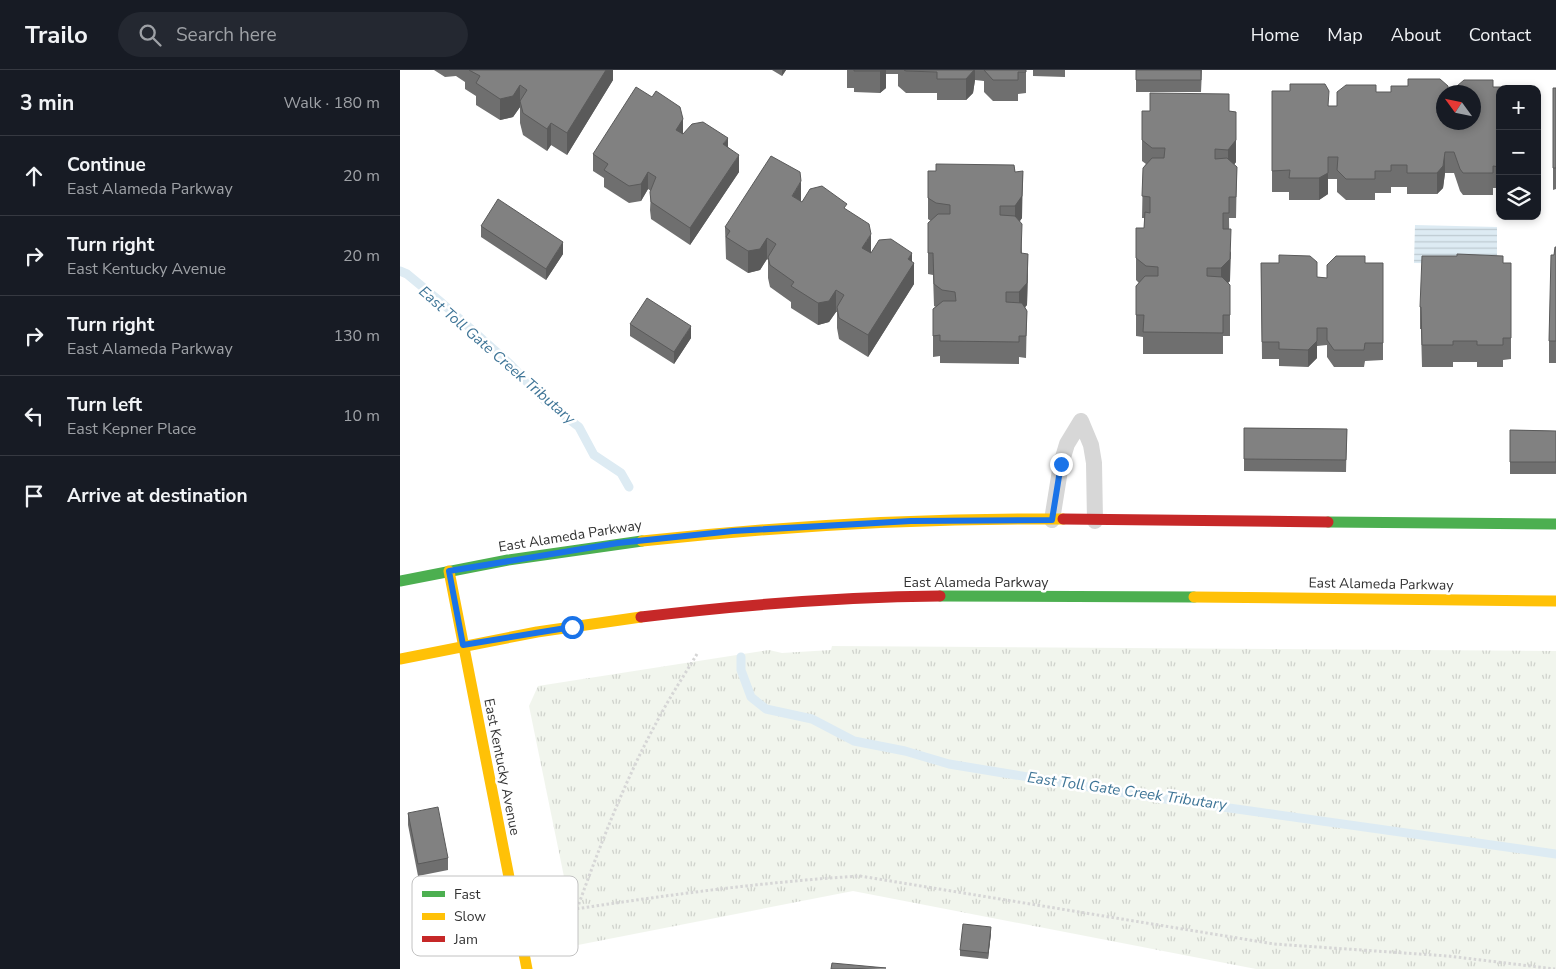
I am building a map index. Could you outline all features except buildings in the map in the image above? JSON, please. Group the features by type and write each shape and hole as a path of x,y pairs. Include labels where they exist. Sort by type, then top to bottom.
{"main road":[{"name":"East Alameda Parkway","path":"400,581 618,543 733,531 902,521 1012,519 1556,524"},
{"name":"East Kentucky Avenue","path":"449,571 509,876"},
{"name":"East Alameda Parkway","path":"400,659 463,645 572,627 768,604 856,598 1016,596 1556,601"},
{"name":"East Kentucky Avenue","path":"524,956 527,969"}],"lane":[{"path":"1052,520 1061,464 1067,444 1081,422 1091,445 1094,463 1095,521"}],"path":[{"path":"578,906 628,780 660,716 698,654"},
{"path":"578,909 728,887 860,876 1274,944 1448,956 1556,969"}],"green space":[{"path":"832,646 1556,651 1556,969 1256,969 853,891 578,945 578,876 564,876 529,706 538,686 769,650 782,653 831,650"}],"shaded area":[{"path":"1415,225 1497,227 1497,264 1414,263"}],"waterway":[{"name":"East Toll Gate Creek Tributary","path":"400,271 407,274 442,303 510,364 545,401 579,427 594,455 621,473 629,487"},
{"name":"East Toll Gate Creek Tributary","path":"741,657 741,670 751,697 766,709 812,719 854,741 905,751 949,764 1137,795 1556,854"}],"traffic: fast":[{"path":"1328,522 1556,524"},
{"path":"400,581 508,560 642,541"},
{"path":"940,596 1194,597"}],"traffic: slow":[{"path":"642,541 852,524 957,520 1063,519"},
{"path":"449,571 509,876"},
{"path":"1194,597 1556,601"},
{"path":"400,659 537,632 641,617"},
{"path":"524,956 527,969"}],"traffic: jam":[{"path":"1063,519 1328,522"},
{"path":"641,617 790,602 940,596"}],"route":[{"path":"572,627 463,645 449,571 618,543 685,535 851,523 1012,519 1052,520 1061,464"}]}
